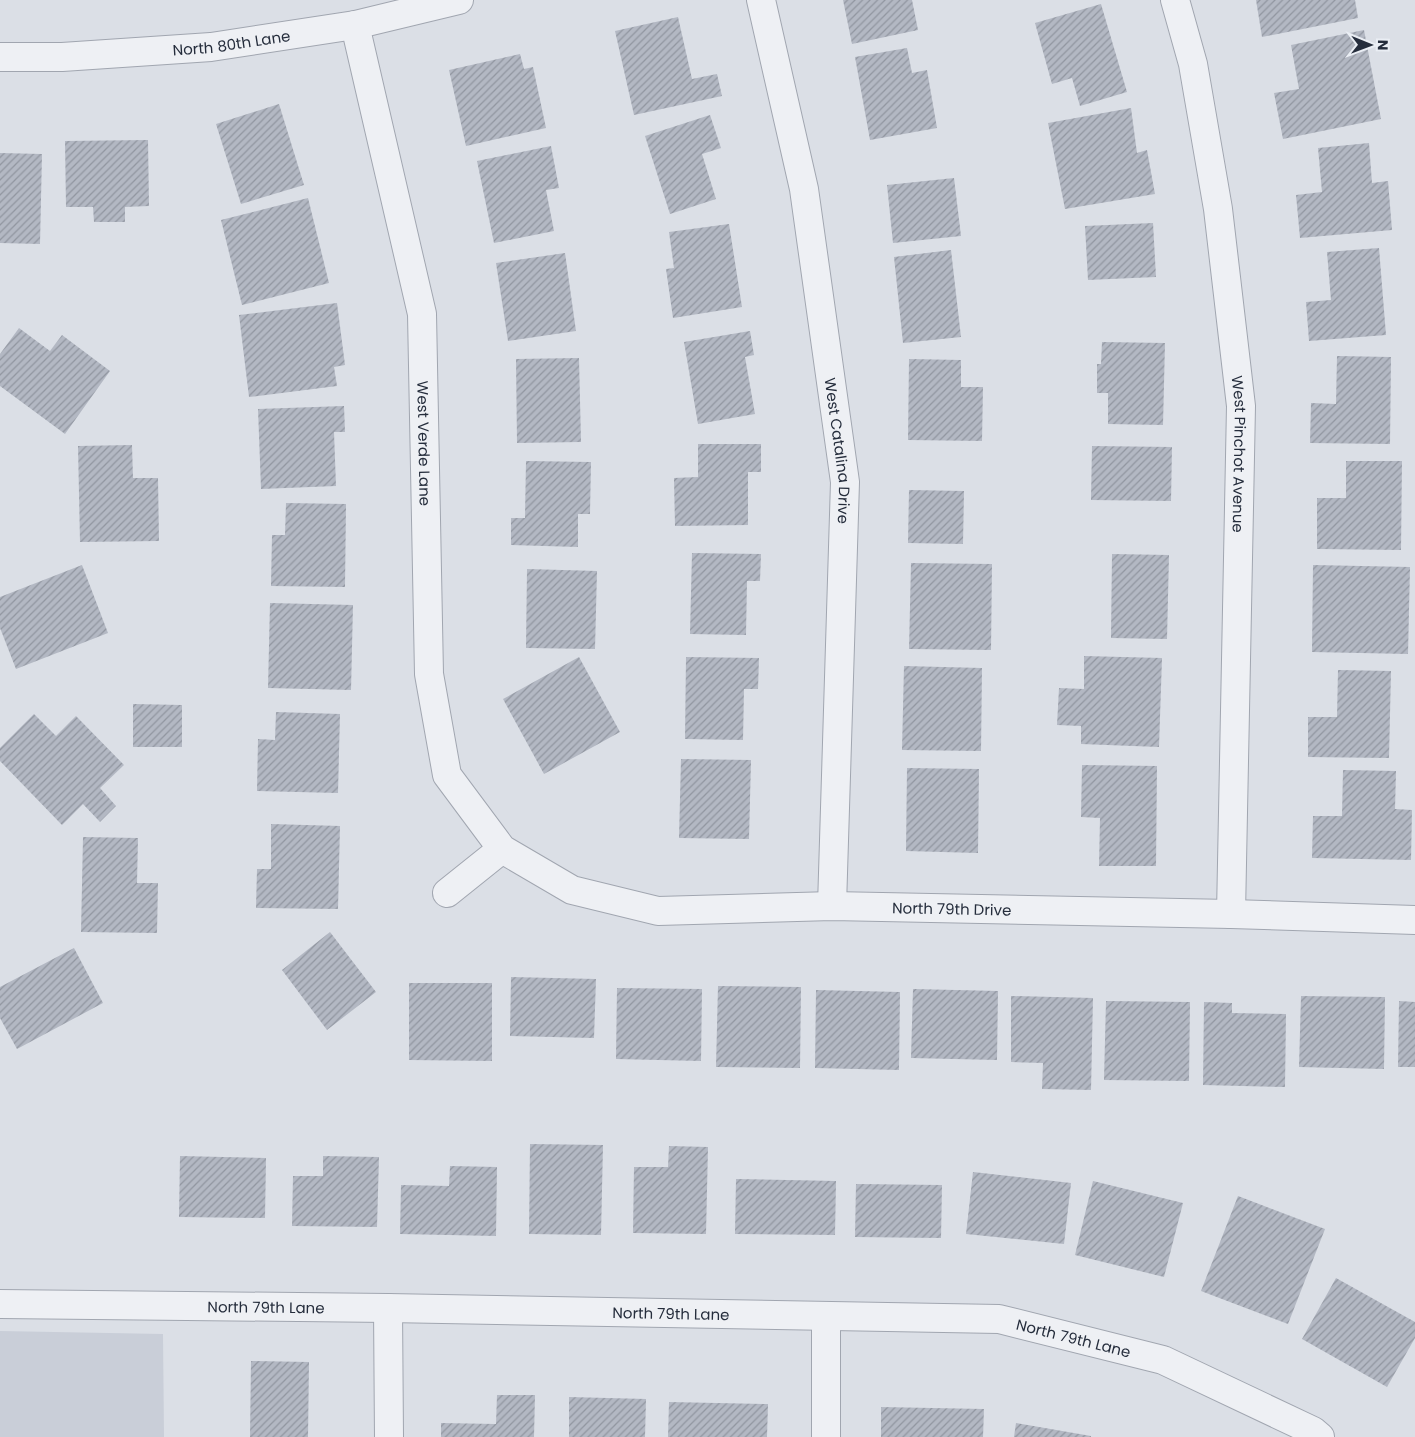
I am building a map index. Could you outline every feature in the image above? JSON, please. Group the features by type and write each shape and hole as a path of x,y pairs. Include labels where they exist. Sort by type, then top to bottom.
{"street":[{"name":"North 80th Lane","path":"0,57 62,56 211,47 355,25 459,0"},
{"name":"West Catalina Drive","path":"761,0 804,189 845,482 832,906"},
{"name":"West Pinchot Avenue","path":"1176,0 1192,64 1218,209 1241,406 1231,914"},
{"name":"West Verde Lane","path":"355,25 422,314 429,674 447,775 502,849"},
{"name":"North 79th Drive","path":"502,849 572,890 658,911 832,906 1231,914 1415,920"},
{"path":"447,893 502,849"},
{"name":"North 79th Lane","path":"0,1304 388,1308 999,1319 1163,1360 1313,1431 1320,1437"},
{"path":"388,1308 389,1437"},
{"path":"826,1316 826,1437"}],"shaded area":[{"path":"0,1331 163,1334 164,1437 0,1437"}],"building":[{"path":"843,0 912,0 918,30 852,44"},
{"path":"1256,0 1355,0 1358,18 1262,37"},
{"path":"1101,4 1127,92 1080,106 1072,78 1052,84 1035,23"},
{"path":"678,17 692,79 717,74 722,96 634,115 615,31"},
{"path":"1364,30 1381,119 1283,139 1274,93 1299,89 1291,45"},
{"path":"907,48 912,73 927,70 937,128 870,140 855,57"},
{"path":"520,54 524,69 533,67 546,128 466,146 449,70"},
{"path":"279,104 304,185 241,204 216,124"},
{"path":"1131,108 1137,153 1147,150 1155,194 1065,209 1048,123"},
{"path":"710,115 721,148 702,154 716,199 670,214 645,136"},
{"path":"148,140 149,206 125,207 125,222 94,222 93,207 66,207 65,141"},
{"path":"1369,143 1372,183 1388,181 1392,230 1300,238 1296,195 1322,192 1318,148"},
{"path":"551,146 559,188 546,190 554,231 494,243 477,161"},
{"path":"0,153 42,154 40,244 0,243"},
{"path":"954,178 961,236 893,243 887,185"},
{"path":"308,198 329,283 242,305 221,220"},
{"path":"1153,223 1156,277 1088,280 1085,226"},
{"path":"729,224 742,307 673,318 666,269 674,268 669,232"},
{"path":"1379,248 1386,335 1309,341 1306,302 1331,300 1327,252"},
{"path":"951,250 961,337 903,343 894,257"},
{"path":"565,253 576,331 508,341 496,263"},
{"path":"337,303 345,365 334,367 337,386 249,397 239,315"},
{"path":"19,328 50,351 62,335 110,371 65,434 0,386 0,354"},
{"path":"750,331 754,355 745,357 755,414 698,424 684,342"},
{"path":"1102,342 1165,343 1163,425 1108,424 1108,393 1097,393 1097,364 1101,364"},
{"path":"1337,356 1391,357 1390,444 1310,443 1311,403 1336,404"},
{"path":"579,358 581,442 517,443 516,359"},
{"path":"909,359 961,360 961,387 983,387 982,441 908,440"},
{"path":"344,406 345,432 334,432 336,486 261,489 258,409"},
{"path":"698,444 761,444 761,472 748,472 748,525 675,526 674,478 698,477"},
{"path":"132,445 133,478 158,478 159,541 80,542 78,446"},
{"path":"1092,446 1172,447 1171,501 1091,500"},
{"path":"526,461 591,462 590,514 578,514 578,547 511,545 511,518 525,518"},
{"path":"1346,461 1402,461 1401,550 1317,549 1317,498 1346,498"},
{"path":"909,490 964,491 963,544 908,543"},
{"path":"286,503 346,504 345,587 271,586 272,535 285,535"},
{"path":"692,553 761,554 760,581 747,581 746,635 690,634"},
{"path":"1112,554 1169,555 1167,639 1111,638"},
{"path":"911,563 992,564 991,650 909,649"},
{"path":"82,565 108,633 16,669 0,628 0,597"},
{"path":"1313,565 1410,567 1408,654 1312,652"},
{"path":"527,569 597,571 595,649 526,648"},
{"path":"270,603 353,605 351,690 268,688"},
{"path":"1084,656 1162,658 1159,747 1081,744 1081,726 1057,725 1059,688 1084,689"},
{"path":"579,657 620,732 544,774 503,699"},
{"path":"686,657 759,658 758,689 744,689 743,740 685,739"},
{"path":"904,666 982,668 981,751 902,750"},
{"path":"1338,670 1391,671 1389,758 1308,757 1308,717 1337,717"},
{"path":"133,704 182,705 182,747 133,747"},
{"path":"276,712 340,714 338,793 257,791 258,739 275,740"},
{"path":"34,714 56,736 76,716 124,765 100,788 116,806 100,822 83,804 62,825 0,761 0,748"},
{"path":"681,759 751,760 749,839 679,838"},
{"path":"1082,765 1157,766 1156,866 1099,866 1100,818 1081,817"},
{"path":"907,768 979,769 978,853 906,851"},
{"path":"1343,770 1396,771 1395,809 1412,810 1411,860 1312,858 1313,816 1342,816"},
{"path":"271,824 340,826 338,909 256,908 257,869 271,869"},
{"path":"83,837 138,838 137,883 158,883 157,933 81,932"},
{"path":"330,932 376,992 327,1030 282,970"},
{"path":"74,948 103,1003 17,1049 0,1018 0,987"},
{"path":"511,977 596,979 594,1038 510,1036"},
{"path":"409,983 492,983 492,1061 409,1060"},
{"path":"718,986 801,987 800,1068 716,1067"},
{"path":"617,988 702,989 701,1061 616,1059"},
{"path":"913,989 998,991 997,1060 911,1058"},
{"path":"816,990 900,992 899,1070 815,1068"},
{"path":"1011,996 1093,998 1091,1090 1042,1089 1043,1063 1011,1062"},
{"path":"1301,996 1385,997 1384,1069 1299,1067"},
{"path":"1106,1001 1190,1002 1189,1081 1104,1080"},
{"path":"1399,1001 1415,1002 1415,1067 1398,1067"},
{"path":"1204,1002 1232,1003 1232,1013 1286,1014 1285,1087 1203,1085"},
{"path":"530,1144 603,1145 601,1235 529,1234"},
{"path":"669,1146 708,1147 706,1234 633,1233 634,1167 668,1167"},
{"path":"180,1156 266,1158 265,1218 179,1217"},
{"path":"323,1156 379,1157 377,1227 292,1226 293,1176 323,1176"},
{"path":"450,1166 497,1167 496,1236 400,1234 401,1185 449,1186"},
{"path":"973,1172 1071,1183 1064,1244 966,1234"},
{"path":"736,1179 836,1181 835,1235 735,1234"},
{"path":"1093,1181 1183,1203 1164,1277 1075,1255"},
{"path":"856,1184 942,1185 941,1238 855,1237"},
{"path":"1238,1196 1325,1229 1288,1324 1201,1291"},
{"path":"1336,1278 1415,1322 1415,1338 1387,1387 1302,1339"},
{"path":"251,1361 309,1362 308,1437 250,1437"},
{"path":"497,1395 535,1395 534,1437 441,1437 441,1423 496,1424"},
{"path":"569,1397 646,1399 645,1437 569,1437"},
{"path":"669,1402 768,1404 767,1437 668,1437"},
{"path":"881,1407 984,1409 983,1437 881,1437"},
{"path":"1016,1423 1091,1436 1091,1437 1014,1437"}]}
